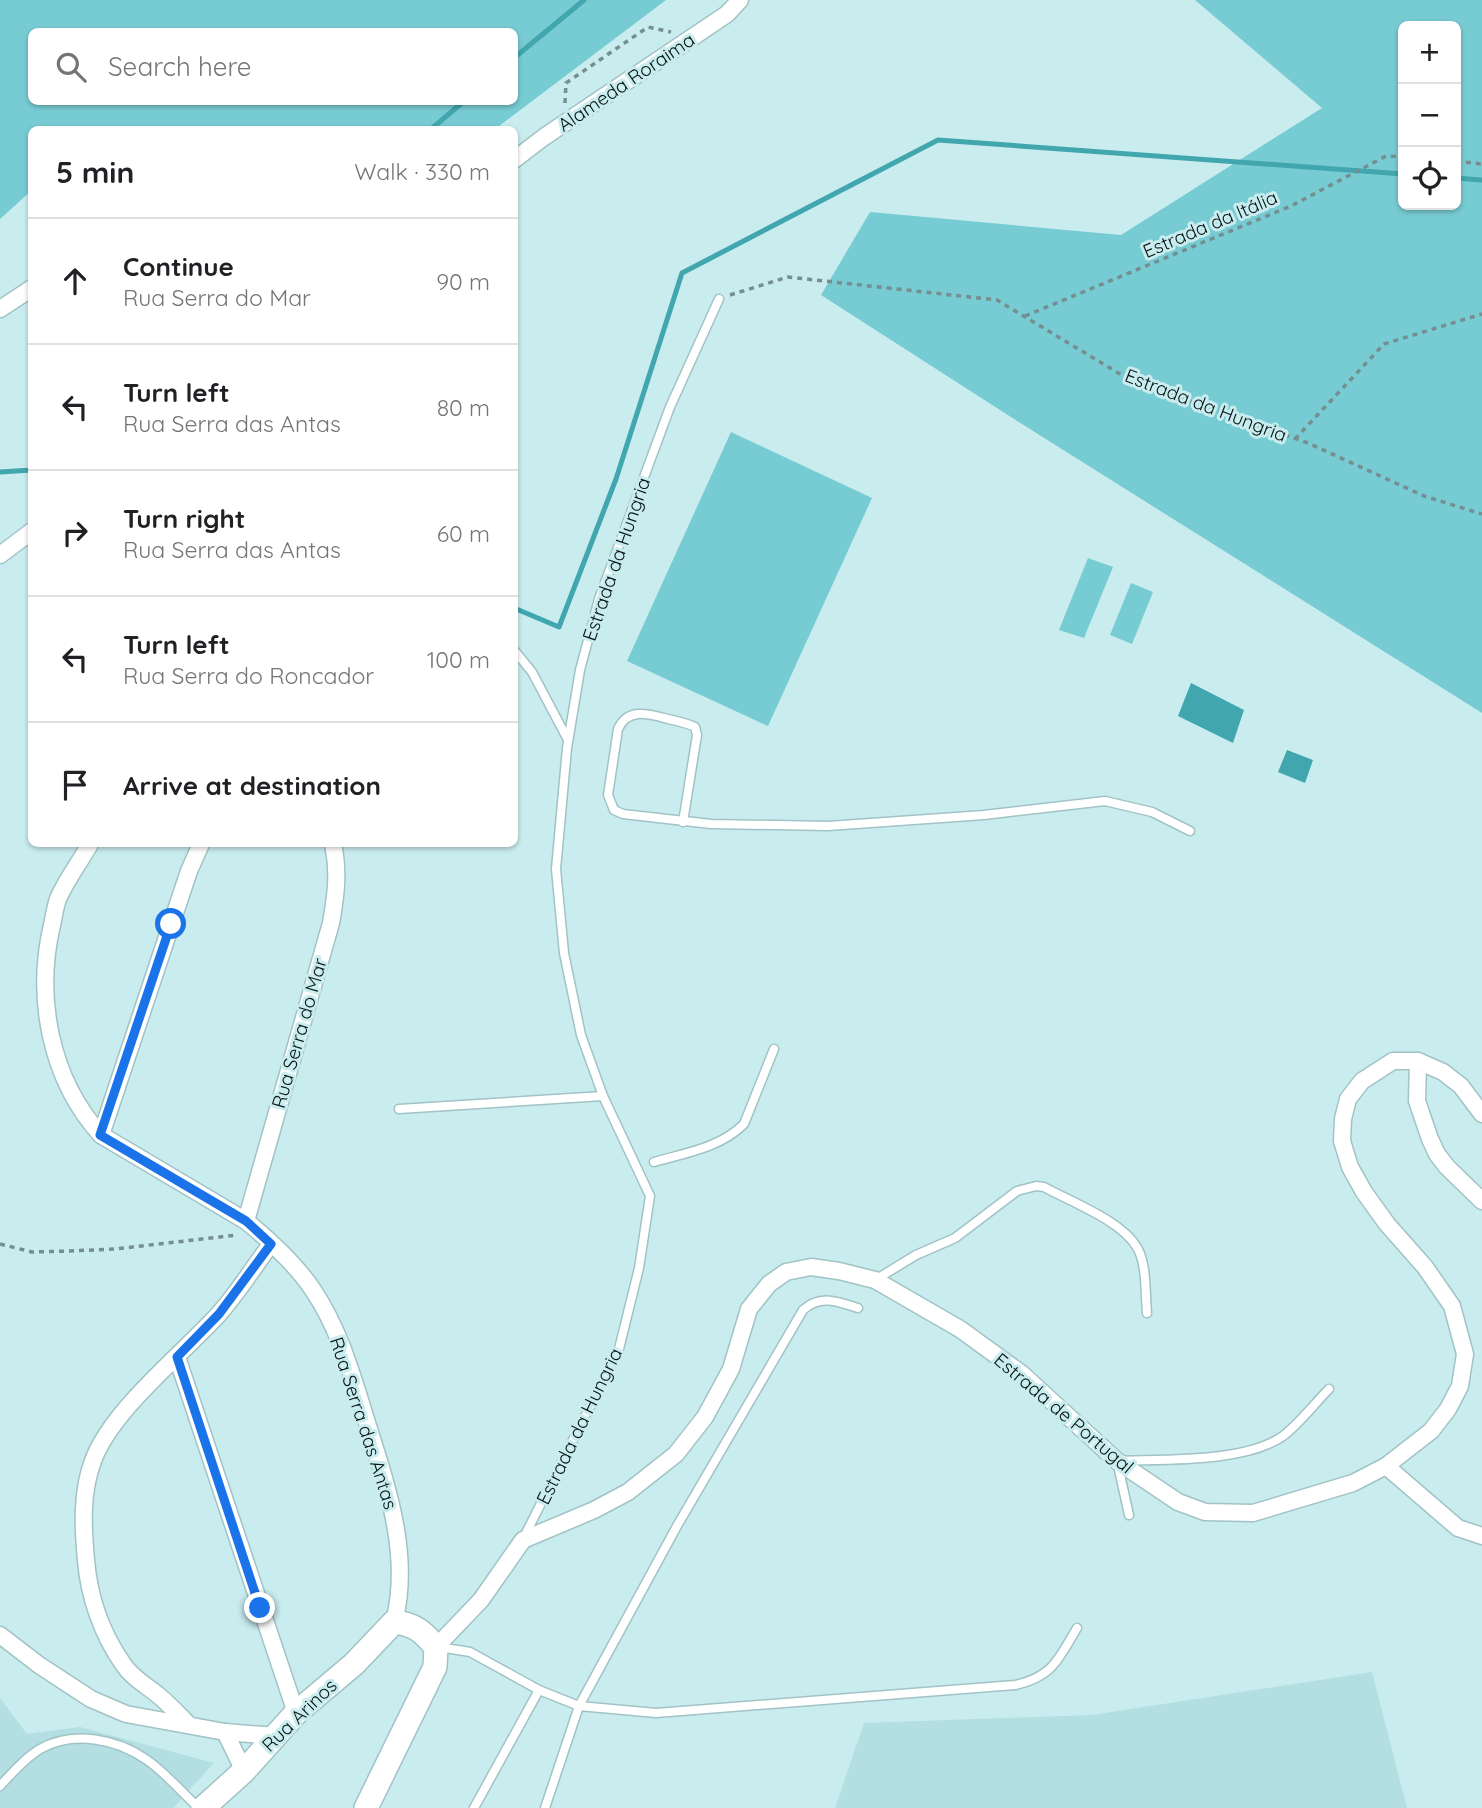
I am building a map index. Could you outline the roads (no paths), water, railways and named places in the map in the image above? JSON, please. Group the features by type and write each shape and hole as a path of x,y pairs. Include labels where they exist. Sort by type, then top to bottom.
{"street":[{"name":"Alameda Roraima","path":"518,157 727,14 739,2"},
{"path":"0,309 28,291"},
{"path":"0,555 28,534"},
{"name":"Rua Serra das Antas","path":"88,847 58,900 45,955 46,1002 54,1052 69,1089 87,1120 100,1135 246,1221 260,1232 312,1288 328,1314 348,1361 386,1483 397,1531 401,1576 400,1600 394,1622"},
{"path":"100,1135 189,871 200,847"},
{"name":"Rua Serra do Mar","path":"246,1221 331,923 338,884 338,865 334,847"},
{"name":"Estrada de Portugal","path":"523,1540 594,1510 628,1492 676,1454 705,1418 731,1369 749,1309 768,1284 786,1272 811,1267 875,1280 960,1329 1023,1374 1116,1461 1178,1502 1205,1512 1252,1513 1353,1483 1386,1466 1431,1431 1448,1409 1460,1386 1465,1354 1452,1306 1425,1267 1387,1224 1350,1167 1342,1141 1343,1119 1348,1099 1362,1081 1393,1061 1418,1061"},
{"path":"1482,1114 1461,1086 1443,1072 1418,1061 1418,1101 1430,1139 1447,1167 1482,1201"},
{"path":"189,1725 124,1667 110,1644 96,1611 88,1579 83,1526 85,1492 92,1461 103,1440 125,1411 219,1314 271,1244"},
{"path":"177,1357 296,1713"},
{"path":"1386,1466 1458,1528 1482,1536"},
{"name":"Estrada da Hungria","path":"436,1647 481,1601 523,1540"},
{"path":"366,1808 435,1667 436,1647 421,1630 394,1622"},
{"name":"Rua Arinos","path":"201,1808 244,1771 296,1713 354,1664 394,1622"},
{"path":"0,1635 39,1665 92,1699 127,1714 225,1732 275,1736"},
{"path":"225,1732 244,1771"}],"lane":[{"name":"Estrada da Hungria","path":"523,1540 619,1349 639,1268 650,1196 603,1096 581,1035 564,953 556,869 568,740 580,670 599,599 670,407 719,299"},
{"path":"518,655 532,673 568,740"},
{"path":"683,822 697,735 695,727 646,713 630,716 622,721 618,729 608,795 614,810 623,814 683,822 711,824 853,824 984,816 1105,801 1152,812 1190,831"},
{"path":"654,1162 705,1148 735,1133 744,1124 774,1049"},
{"path":"399,1109 603,1096"},
{"path":"875,1280 916,1255 955,1238 1017,1191 1036,1186 1044,1187 1118,1226 1130,1239 1143,1264 1147,1313"},
{"path":"545,1808 579,1706 677,1527 803,1310 810,1303 829,1300 859,1308"},
{"path":"1129,1515 1116,1461 1245,1453 1267,1445 1283,1435 1329,1390"},
{"path":"436,1647 470,1652 539,1690 579,1706 656,1713 1015,1685 1034,1681 1047,1672 1059,1659 1077,1628"},
{"path":"474,1808 539,1690"},
{"path":"0,1786 15,1769 40,1749 64,1741 92,1738 120,1745 148,1761 201,1808"}],"waterway":[{"path":"518,55 584,0"},
{"path":"435,126 459,105"},
{"path":"518,610 559,627 616,479 682,273 938,140 1398,174"},
{"path":"1461,178 1482,180"},
{"path":"0,472 28,470"}]}
